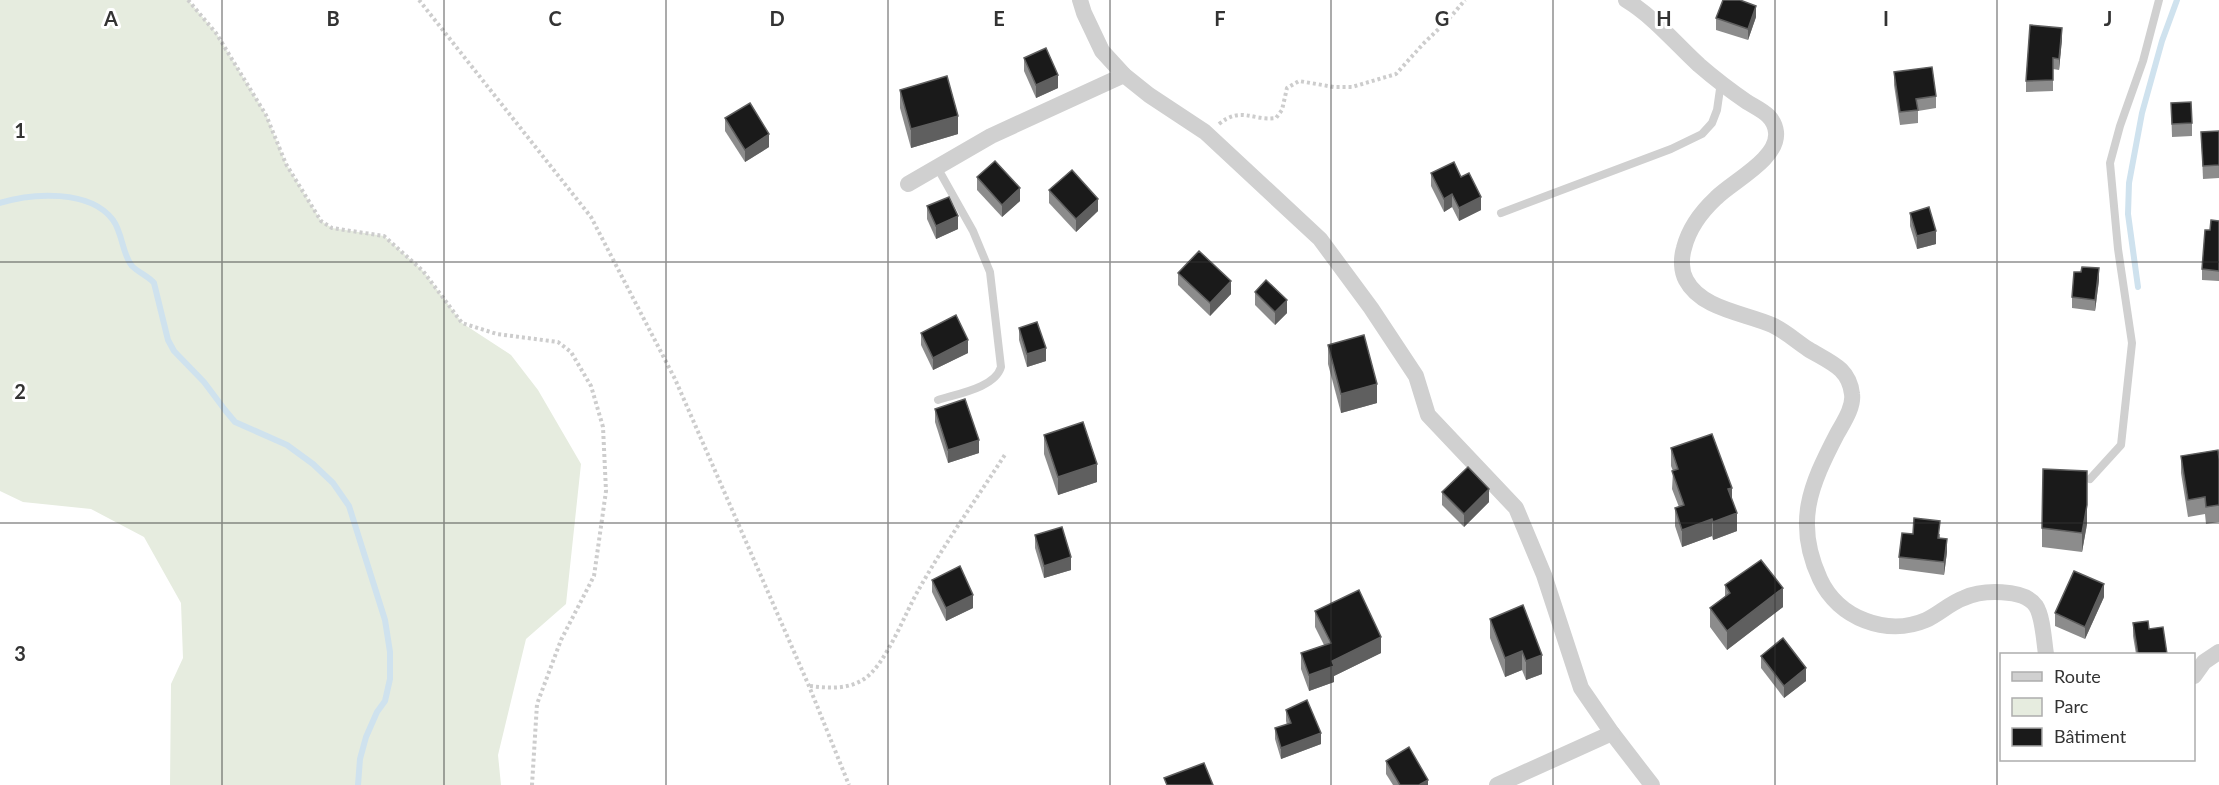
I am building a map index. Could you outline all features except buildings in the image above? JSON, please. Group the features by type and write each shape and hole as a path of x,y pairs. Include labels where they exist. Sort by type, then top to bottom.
{"street":[{"path":"1080,0 1083,13 1102,51 1124,75 1149,95 1205,132 1320,239 1371,308 1416,376 1428,415 1516,508 1544,575 1581,688 1652,785"},
{"path":"1626,0 1658,24 1721,82 1768,114 1776,133 1774,148 1763,160 1716,198 1696,219 1687,237 1683,254 1683,269 1687,281 1695,291 1710,302 1771,325 1791,336 1842,371 1850,384 1853,398 1824,460 1806,518 1806,537 1820,580 1836,603 1844,610 1865,621 1884,626 1899,627 1927,620 1967,596 1989,592 2010,593 2026,597 2036,607 2046,653"},
{"path":"908,184 992,136 1124,75"},
{"path":"2195,673 2204,662 2219,652"},
{"path":"1497,785 1612,733"}],"lane":[{"path":"2090,479 2121,445 2132,343 2118,249 2110,163 2120,126 2143,61 2159,0"},
{"path":"1501,213 1671,149 1702,134 1712,123 1717,110 1721,82"},
{"path":"937,166 973,231 990,272 1001,368 999,375 989,383 938,400"}],"path":[{"path":"188,0 216,33 266,115 286,164 321,221 332,228 384,236 423,271 462,323 497,334 558,342 571,352 591,386 603,427 606,491 594,576 561,640 537,704 532,785"},
{"path":"419,0 591,217 675,379 809,686 849,785"},
{"path":"1220,146 1219,124 1229,117 1244,114 1262,120 1276,118 1282,110 1287,88 1299,81 1334,87 1352,87 1396,74 1465,0"},
{"path":"809,686 831,689 853,685 866,678 887,651 919,589 1006,453"}],"green space":[{"path":"0,0 188,0 216,33 266,115 286,164 321,221 332,228 384,236 423,271 462,323 511,355 538,390 581,464 566,604 526,639 498,755 501,785 170,785 171,684 183,658 181,603 144,537 91,509 23,502 0,491"}],"waterway":[{"path":"2138,287 2128,214 2129,183 2142,113 2162,41 2177,0"},
{"path":"0,203 28,197 60,196 76,198 103,210 113,220 119,231 126,256 132,266 154,283 168,340 174,351 204,382 235,422 287,445 313,464 333,483 349,506 385,620 390,652 390,679 385,701 377,712 366,737 360,759 358,785"}]}
